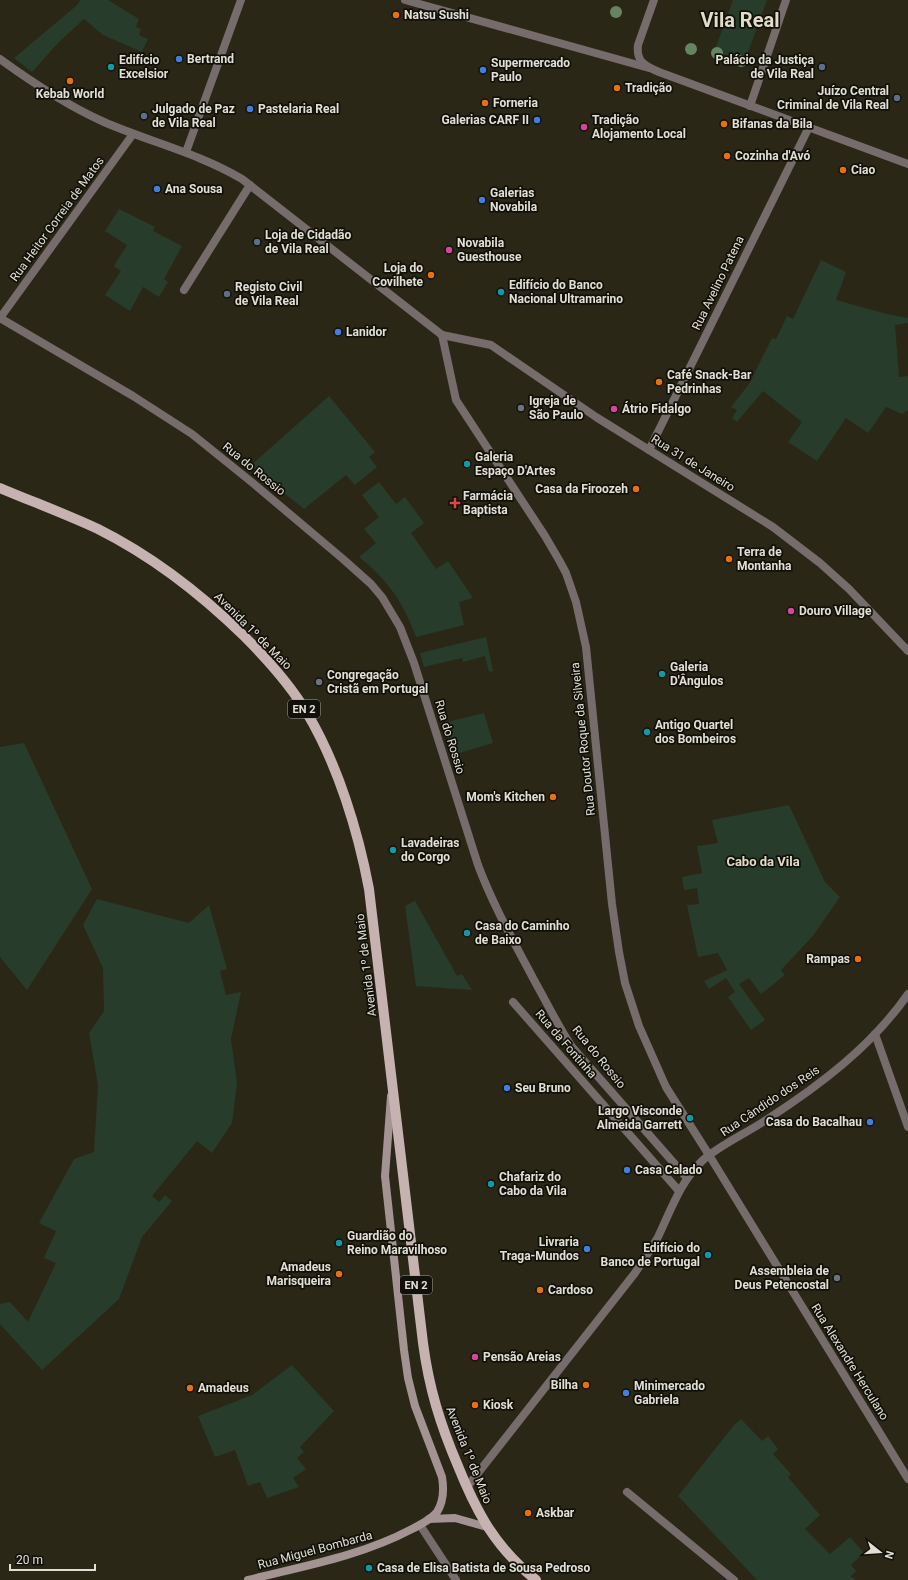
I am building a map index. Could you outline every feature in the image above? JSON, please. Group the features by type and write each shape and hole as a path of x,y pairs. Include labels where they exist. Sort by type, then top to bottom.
{"main road":[{"name":"Avenida 1º de Maio","path":"0,488 98,530 148,558 177,577 216,610 255,647 288,684 307,712 323,744 351,816 361,851 372,908 423,1343 435,1405 446,1439 487,1528 509,1556 536,1580"},
{"path":"392,1077 385,1176 404,1350 408,1378 415,1406 438,1467 443,1485 440,1507 430,1519"},
{"path":"430,1519 455,1518 487,1528"},
{"name":"Rua Miguel Bombarda","path":"248,1580 361,1551 387,1541 430,1519"}],"street":[{"path":"186,152 241,0"},
{"path":"405,0 651,68 908,164"},
{"path":"651,68 639,59 637,52 640,36 654,0"},
{"path":"750,106 786,0"},
{"path":"0,59 51,95 80,111 133,134 186,152 212,163 242,179 442,335"},
{"name":"Rua Avelino Patena","path":"649,450 809,127"},
{"name":"Rua Heitor Correia de Matos","path":"0,318 133,134"},
{"path":"184,290 250,185"},
{"name":"Rua do Rossio","path":"0,318 133,396 192,434 343,559 371,584 382,597 400,627 414,662 476,858 491,897 507,932 572,1047 687,1178"},
{"name":"Rua 31 de Janeiro","path":"442,335 491,345 596,417 773,527 805,550 849,589 908,651"},
{"name":"Rua Doutor Roque da Silveira","path":"442,335 456,400 545,536 572,587 580,616 586,647 612,904 625,983 639,1026 666,1087 709,1155"},
{"name":"Rua Cândido dos Reis","path":"709,1155 802,1096 833,1073 875,1034 896,1011 908,994"},
{"name":"Rua da Fontinha","path":"514,1002 680,1191"},
{"path":"875,1034 908,1127"},
{"path":"467,1487 640,1267 658,1236 687,1178 709,1155"},
{"name":"Rua Alexandre Herculano","path":"709,1155 908,1479"},
{"path":"627,1492 734,1580"},
{"path":"420,1525 456,1580"}],"green space":[{"path":"81,0 108,0 139,19 136,27 141,29 139,35 148,39 142,52 103,35 84,19 58,43 32,72 14,58 76,6"},
{"path":"733,0 767,0 743,66 713,55"},
{"path":"119,209 155,227 153,231 182,246 164,279 168,282 159,297 143,287 130,311 105,295 121,271 114,266 127,245 105,231"},
{"path":"821,260 846,272 836,300 887,314 908,318 908,323 895,325 899,377 908,376 908,410 902,414 886,407 868,433 846,418 817,461 788,442 802,422 763,391 737,422 732,418 737,410 731,407 749,384 772,338 776,339 787,316 793,319"},
{"path":"329,396 375,452 369,457 377,467 355,485 346,475 304,509 250,466"},
{"path":"379,482 396,504 405,497 424,523 411,533 436,569 448,561 473,598 459,602 464,625 416,637 406,613 394,592 378,574 359,557 376,543 364,529 379,517 362,495"},
{"path":"486,637 493,671 489,672 485,656 463,662 462,658 424,667 420,653"},
{"path":"484,713 493,743 453,755 443,723"},
{"path":"24,743 92,889 27,990 0,957 0,747"},
{"path":"789,805 825,882 840,897 812,937 781,970 785,975 761,994 749,978 739,984 765,1020 751,1030 728,997 735,992 726,978 709,989 704,981 727,970 718,953 698,957 687,905 699,904 697,888 684,890 682,877 702,873 697,846 718,843 712,820"},
{"path":"97,899 189,923 209,905 227,969 220,971 226,995 241,992 231,1039 237,1083 232,1123 212,1153 197,1141 152,1196 159,1202 165,1195 172,1201 142,1237 119,1299 42,1370 0,1324 0,1304 10,1302 28,1322 56,1263 44,1258 56,1231 39,1223 74,1159 94,1152 98,1085 89,1033 104,1011 103,968 83,925"},
{"path":"415,901 457,976 462,974 472,990 416,986 405,906"},
{"path":"292,1365 334,1411 300,1447 304,1452 297,1458 306,1469 293,1478 299,1487 267,1498 260,1482 248,1486 235,1450 215,1457 198,1416 252,1395"},
{"path":"741,1419 762,1441 768,1436 778,1449 773,1454 791,1474 788,1477 820,1515 805,1529 830,1554 850,1537 864,1553 851,1565 856,1571 851,1576 856,1580 757,1580 678,1496 734,1425"}],"place":[{"name":"Natsu Sushi","path":"396,15"},
{"name":"Bertrand","path":"179,59"},
{"name":"Edifício Excelsior","path":"111,67"},
{"name":"Palácio da Justiça de Vila Real","path":"822,67"},
{"name":"Supermercado Paulo","path":"483,70"},
{"name":"Kebab World","path":"70,81"},
{"name":"Tradição","path":"617,88"},
{"name":"Juízo Central Criminal de Vila Real","path":"897,98"},
{"name":"Forneria","path":"485,103"},
{"name":"Pastelaria Real","path":"250,109"},
{"name":"Julgado de Paz de Vila Real","path":"144,116"},
{"name":"Galerias CARF II","path":"537,120"},
{"name":"Bifanas da Bila","path":"724,124"},
{"name":"Tradição Alojamento Local","path":"584,127"},
{"name":"Cozinha d'Avó","path":"727,156"},
{"name":"Ciao","path":"843,170"},
{"name":"Ana Sousa","path":"157,189"},
{"name":"Galerias Novabila","path":"482,200"},
{"name":"Loja de Cidadão de Vila Real","path":"257,242"},
{"name":"Novabila Guesthouse","path":"449,250"},
{"name":"Loja do Covilhete","path":"431,275"},
{"name":"Edifício do Banco Nacional Ultramarino","path":"501,292"},
{"name":"Registo Civil de Vila Real","path":"227,294"},
{"name":"Lanidor","path":"338,332"},
{"name":"Café Snack-Bar Pedrinhas","path":"659,382"},
{"name":"Igreja de São Paulo","path":"521,408"},
{"name":"Átrio Fidalgo","path":"614,409"},
{"name":"Galeria Espaço D'Artes","path":"467,464"},
{"name":"Casa da Firoozeh","path":"636,489"},
{"name":"Farmácia Baptista","path":"455,503"},
{"name":"Terra de Montanha","path":"729,559"},
{"name":"Douro Village","path":"791,611"},
{"name":"Galeria D'Ângulos","path":"662,674"},
{"name":"Congregação Cristã em Portugal","path":"319,682"},
{"name":"Antigo Quartel dos Bombeiros","path":"647,732"},
{"name":"Mom's Kitchen","path":"553,797"},
{"name":"Lavadeiras do Corgo","path":"393,850"},
{"name":"Casa do Caminho de Baixo","path":"467,933"},
{"name":"Rampas","path":"858,959"},
{"name":"Seu Bruno","path":"507,1088"},
{"name":"Largo Visconde Almeida Garrett","path":"690,1118"},
{"name":"Casa do Bacalhau","path":"870,1122"},
{"name":"Casa Calado","path":"627,1170"},
{"name":"Chafariz do Cabo da Vila","path":"491,1184"},
{"name":"Guardião do Reino Maravilhoso","path":"339,1243"},
{"name":"Livraria Traga-Mundos","path":"587,1249"},
{"name":"Edifício do Banco de Portugal","path":"708,1255"},
{"name":"Amadeus Marisqueira","path":"339,1274"},
{"name":"Assembleia de Deus Petencostal","path":"837,1278"},
{"name":"Cardoso","path":"540,1290"},
{"name":"Pensão Areias","path":"475,1357"},
{"name":"Bilha","path":"586,1385"},
{"name":"Amadeus","path":"190,1388"},
{"name":"Minimercado Gabriela","path":"626,1393"},
{"name":"Kiosk","path":"475,1405"},
{"name":"Askbar","path":"528,1513"},
{"name":"Casa de Elisa Batista de Sousa Pedroso","path":"369,1568"}],"district":[{"name":"Vila Real","path":"740,20"},
{"name":"Cabo da Vila","path":"763,861"}]}
